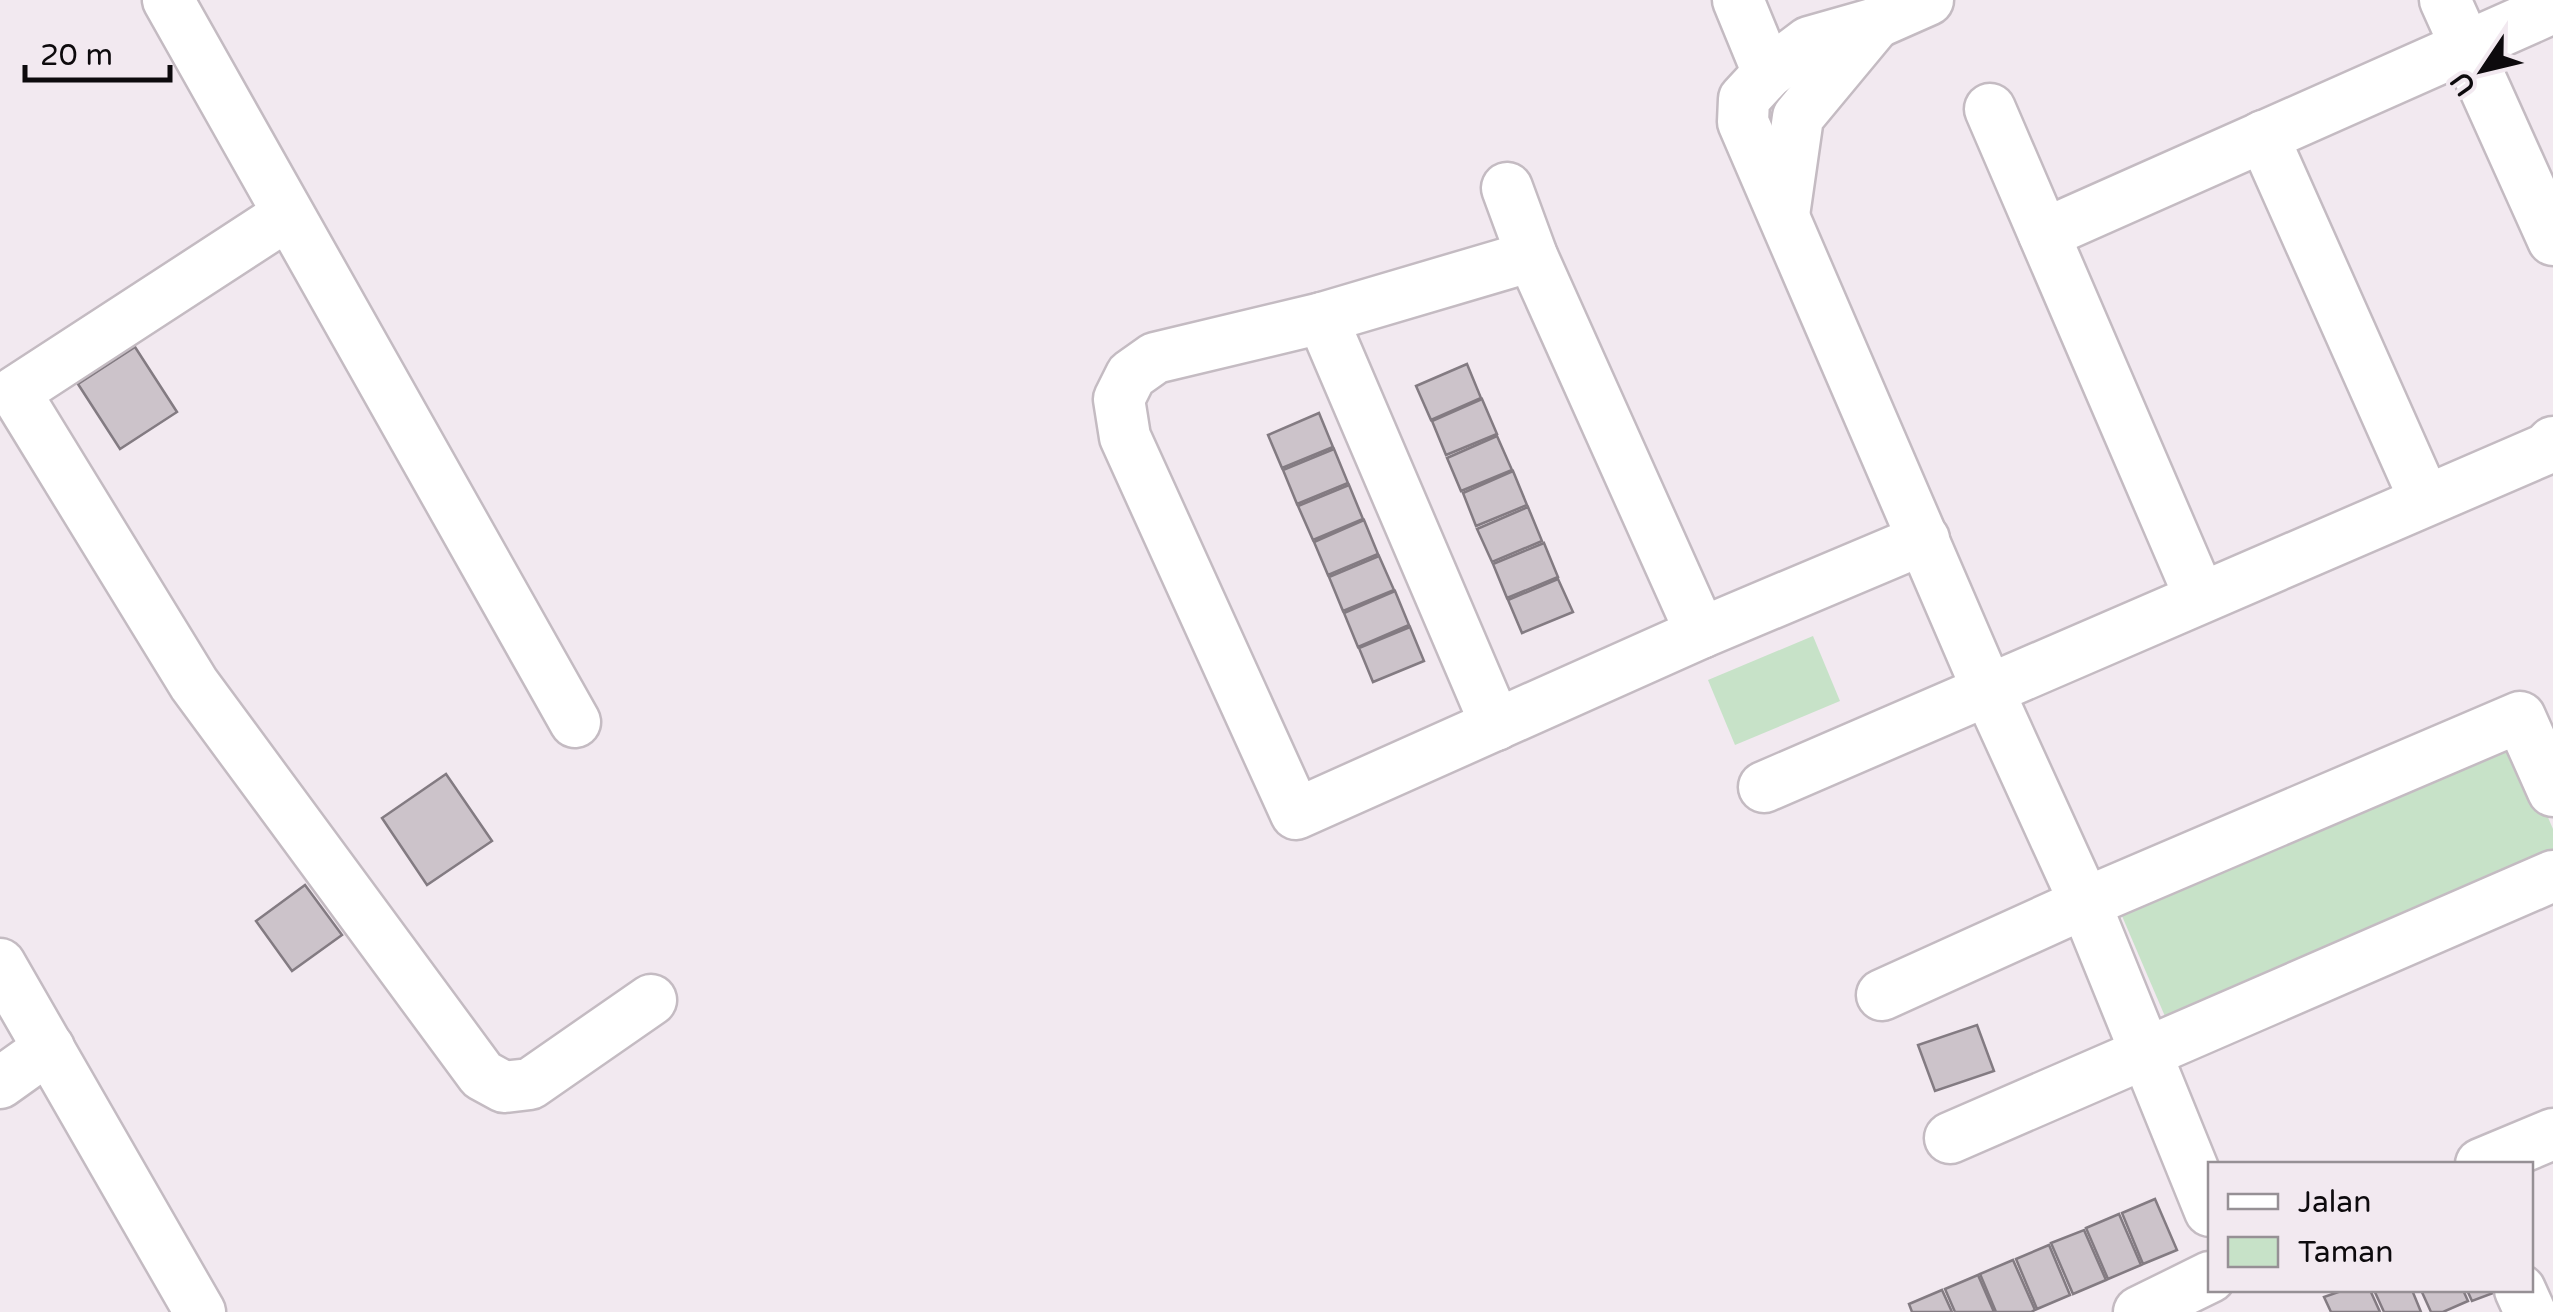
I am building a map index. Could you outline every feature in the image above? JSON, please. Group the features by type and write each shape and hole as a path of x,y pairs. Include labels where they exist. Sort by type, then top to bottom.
{"street":[{"path":"168,0 575,722"},
{"path":"1738,0 1768,73"},
{"path":"1928,0 1876,23 1810,42 1768,73 1744,98 1743,122 1987,688 2085,903 2208,1206"},
{"path":"2044,234 2263,136 2455,22 2553,8"},
{"path":"2455,22 2553,240"},
{"path":"1784,215 1798,117 1876,23"},
{"path":"1990,109 2200,597"},
{"path":"2263,136 2425,500"},
{"path":"1507,188 1532,256 1701,633"},
{"path":"287,215 7,397 194,684 482,1075 504,1087 530,1084 652,1000"},
{"path":"1532,256 1322,318 1155,358 1131,375 1119,399 1124,438 1296,814 1701,633 1924,539"},
{"path":"1322,318 1496,725"},
{"path":"1764,787 2546,449 2553,442"},
{"path":"1882,995 2520,716 2553,791"},
{"path":"1950,1138 2553,876"},
{"path":"0,964 200,1312"},
{"path":"0,1083 49,1048"},
{"path":"2487,1162 2553,1134"},
{"path":"2139,1312 2208,1278"}],"green space":[{"path":"1813,636 1840,701 1735,745 1708,680"},
{"path":"2515,741 2553,829 2553,857 2167,1021 2119,909"}],"building":[{"path":"135,347 177,412 120,449 78,384"},
{"path":"1467,364 1481,398 1431,420 1416,386"},
{"path":"1482,399 1497,434 1446,455 1432,421"},
{"path":"1319,413 1333,447 1282,468 1268,435"},
{"path":"1497,436 1512,470 1461,491 1447,458"},
{"path":"1334,449 1348,483 1297,504 1283,470"},
{"path":"1513,471 1527,505 1476,526 1463,493"},
{"path":"1349,485 1363,519 1313,540 1298,506"},
{"path":"1528,507 1542,541 1492,562 1477,529"},
{"path":"1364,520 1378,554 1328,575 1314,542"},
{"path":"1544,543 1558,577 1507,598 1493,564"},
{"path":"1379,556 1394,590 1343,611 1329,577"},
{"path":"1558,579 1573,612 1522,633 1508,600"},
{"path":"1395,591 1409,625 1358,647 1344,613"},
{"path":"1410,627 1424,661 1373,682 1359,648"},
{"path":"446,774 492,841 427,885 382,818"},
{"path":"305,885 342,935 292,971 256,921"},
{"path":"1977,1025 1994,1071 1935,1091 1918,1045"},
{"path":"2155,1199 2177,1250 2143,1264 2122,1213"},
{"path":"2119,1214 2141,1265 2108,1279 2086,1228"},
{"path":"2084,1230 2106,1280 2073,1294 2051,1243"},
{"path":"2049,1245 2070,1295 2037,1309 2016,1259"},
{"path":"2013,1260 2035,1310 2031,1312 1996,1312 1980,1274"},
{"path":"1978,1275 1994,1312 1955,1312 1945,1289"},
{"path":"1942,1290 1952,1312 1912,1312 1909,1304"},
{"path":"2338,1292 2371,1292 2380,1312 2331,1312 2324,1297"},
{"path":"2375,1292 2413,1292 2421,1312 2384,1312"},
{"path":"2422,1292 2464,1292 2468,1301 2443,1312 2431,1312"},
{"path":"2468,1292 2496,1292 2472,1301"}]}
